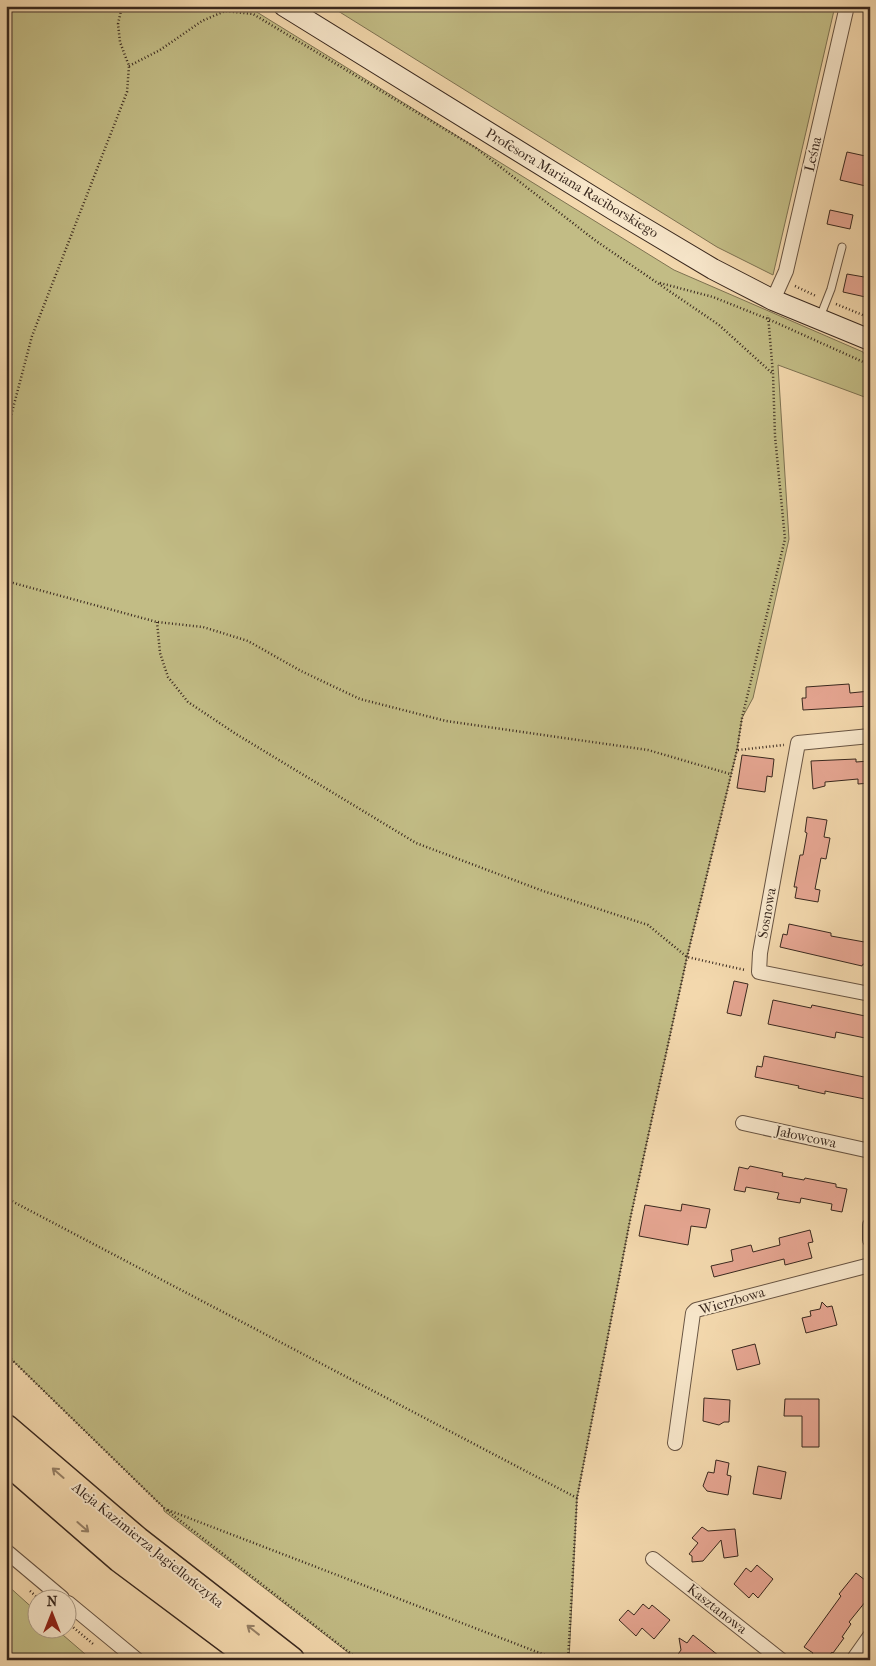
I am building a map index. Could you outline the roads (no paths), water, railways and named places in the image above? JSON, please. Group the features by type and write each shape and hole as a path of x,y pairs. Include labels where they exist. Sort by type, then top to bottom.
{"highway":[{"name":"Aleja Kazimierza Jagiellończyka","path":"6,1428 137,1540 291,1660"},
{"name":"Aleja Kazimierza Jagiellończyka","path":"6,1460 120,1559 255,1660"}],"main road":[{"name":"Profesora Mariana Raciborskiego","path":"284,6 713,269 771,309 819,320 870,340"}],"street":[{"name":"Leśna","path":"771,309 786,271 848,6"},
{"name":"Sosnowa","path":"870,736 798,743 760,953 759,972 870,994"},
{"name":"Jałowcowa","path":"743,1123 870,1151"},
{"path":"870,1225 870,1240"},
{"name":"Wierzbowa","path":"674,1443 693,1313 696,1310 870,1265"},
{"path":"6,1551 50,1588"},
{"name":"Kasztanowa","path":"653,1559 781,1660"},
{"path":"78,1611 137,1660"},
{"path":"853,1660 870,1636"}],"lane":[{"path":"819,320 831,289 842,247"}]}
